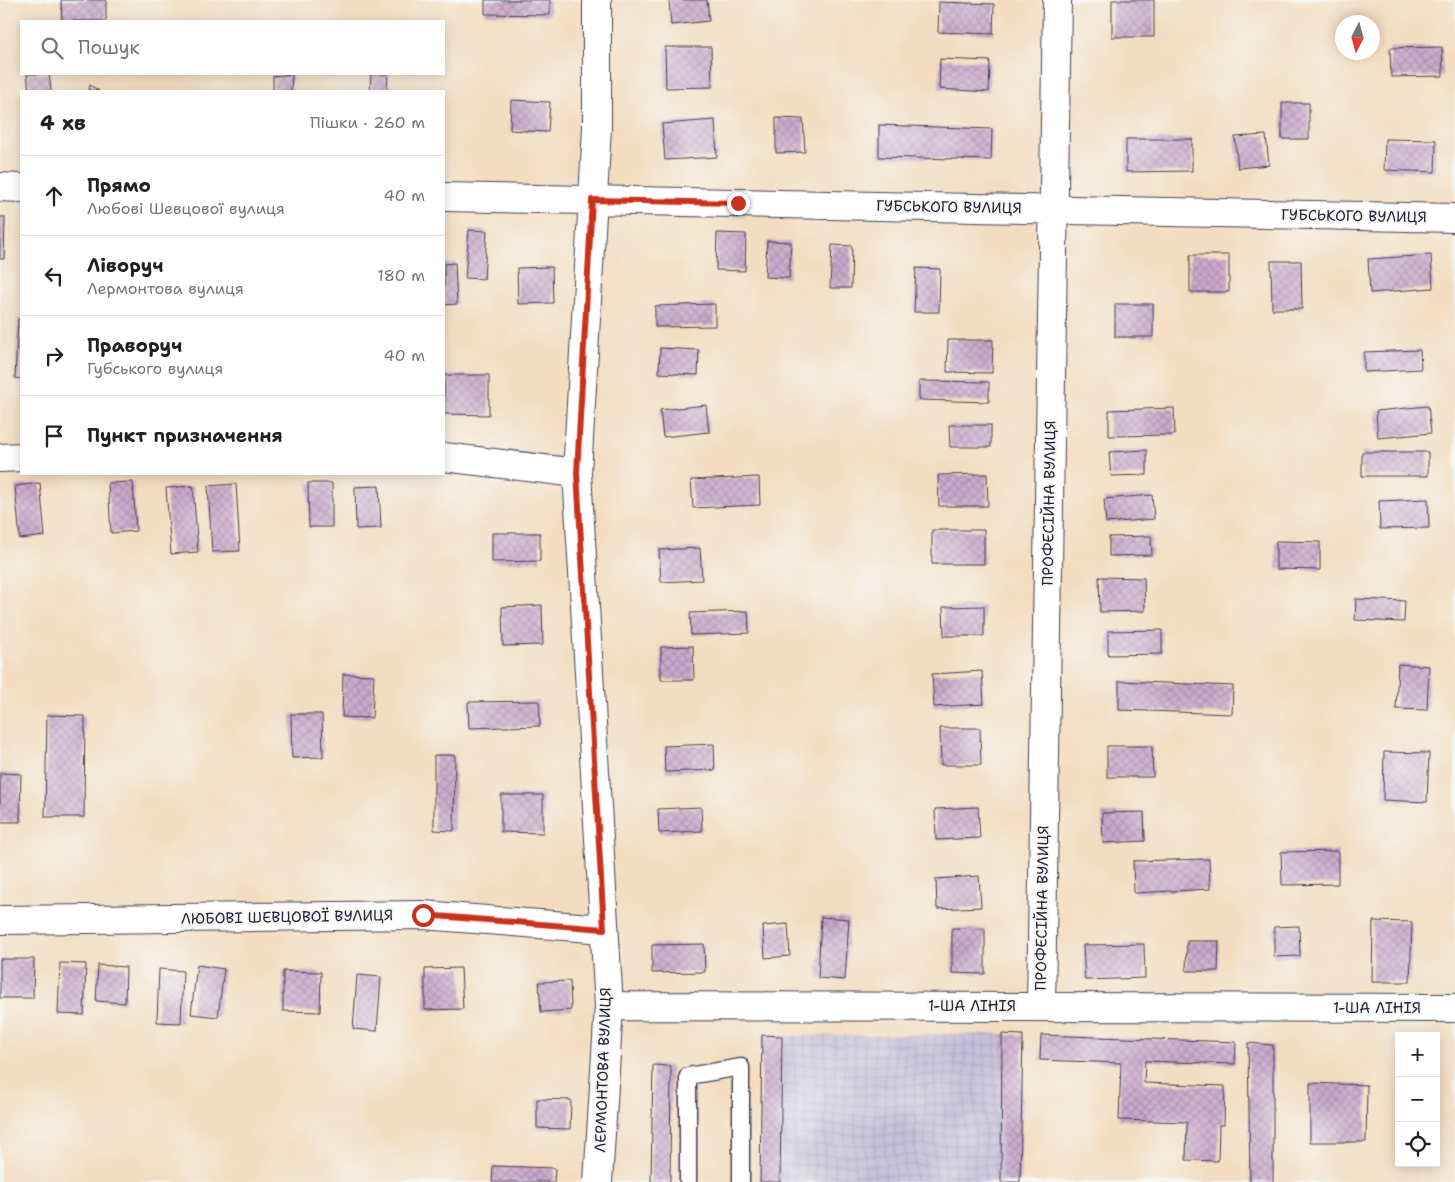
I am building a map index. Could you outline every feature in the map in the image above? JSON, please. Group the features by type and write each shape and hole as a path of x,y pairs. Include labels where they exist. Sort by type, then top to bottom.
{"street":[{"name":"ЛЕРМОНТОВА ВУЛИЦЯ","path":"597,0 597,128 577,473 609,1006 598,1182"},
{"name":"ПРОФЕСІЙНА ВУЛИЦЯ","path":"1041,1006 1057,0"},
{"path":"0,188 20,188"},
{"name":"ГУБСЬКОГО ВУЛИЦЯ","path":"445,197 1455,218"},
{"path":"0,458 20,457"},
{"path":"445,457 577,473"},
{"name":"ЛЮБОВІ ШЕВЦОВОЇ ВУЛИЦЯ","path":"0,920 423,915 604,929"},
{"name":"1-ША ЛІНІЯ","path":"609,1006 1455,1008"}],"lane":[{"path":"688,1182 688,1076 741,1067 741,1182"}],"shaded area":[{"path":"1002,1034 1001,1182 780,1182 782,1036"}],"building":[{"path":"61,0 106,0 106,20 62,20"},
{"path":"485,0 550,0 550,15 485,14"},
{"path":"669,0 707,0 709,21 671,25"},
{"path":"1112,0 1154,0 1154,37 1112,37"},
{"path":"939,2 994,4 993,34 938,32"},
{"path":"665,47 711,47 712,87 666,88"},
{"path":"1442,47 1443,76 1391,77 1390,48"},
{"path":"940,59 990,61 989,92 939,89"},
{"path":"27,75 49,75 51,90 29,90"},
{"path":"292,75 291,90 273,90 273,76"},
{"path":"371,75 388,75 387,90 370,90"},
{"path":"90,85 98,90 89,90"},
{"path":"511,100 550,102 548,132 510,130"},
{"path":"1282,103 1309,103 1309,139 1282,139"},
{"path":"776,118 803,119 805,152 776,153"},
{"path":"715,120 717,157 665,160 662,124"},
{"path":"879,125 992,129 991,160 879,157"},
{"path":"1266,135 1269,165 1238,168 1235,137"},
{"path":"1126,139 1192,139 1192,171 1126,172"},
{"path":"1385,139 1436,140 1435,172 1384,170"},
{"path":"0,217 5,217 4,259 0,259"},
{"path":"469,230 487,231 484,279 465,278"},
{"path":"717,233 746,234 745,271 716,270"},
{"path":"767,241 791,242 789,278 765,277"},
{"path":"832,245 852,246 851,288 830,288"},
{"path":"1190,255 1229,255 1229,292 1190,292"},
{"path":"1431,255 1433,288 1370,293 1368,259"},
{"path":"1271,261 1301,261 1302,309 1272,309"},
{"path":"455,263 457,304 445,305 445,264"},
{"path":"552,267 553,303 518,304 517,268"},
{"path":"916,268 940,269 939,312 914,312"},
{"path":"715,304 715,326 655,327 655,306"},
{"path":"1115,304 1153,304 1153,337 1115,337"},
{"path":"18,319 20,319 20,379 15,378"},
{"path":"948,340 993,340 992,373 947,372"},
{"path":"660,348 699,350 698,375 659,373"},
{"path":"1420,350 1421,369 1364,372 1364,352"},
{"path":"445,375 489,375 489,415 445,414"},
{"path":"919,381 989,382 989,402 919,400"},
{"path":"706,405 709,432 663,437 660,410"},
{"path":"1428,406 1431,433 1378,438 1376,411"},
{"path":"1174,408 1175,435 1109,436 1109,410"},
{"path":"949,425 991,425 991,447 950,447"},
{"path":"1147,450 1147,475 1111,476 1109,452"},
{"path":"1362,452 1428,452 1428,476 1362,476"},
{"path":"987,474 988,506 939,506 938,475"},
{"path":"759,477 760,505 693,508 691,480"},
{"path":"133,482 136,531 111,533 108,483"},
{"path":"40,483 45,536 20,539 15,486"},
{"path":"308,483 332,483 332,527 309,527"},
{"path":"236,484 240,551 212,552 208,486"},
{"path":"193,486 198,552 171,554 166,488"},
{"path":"379,486 381,528 356,529 355,487"},
{"path":"1152,495 1154,519 1106,523 1104,499"},
{"path":"1428,499 1429,528 1380,529 1379,501"},
{"path":"932,530 984,530 984,564 932,564"},
{"path":"492,533 540,533 540,561 492,562"},
{"path":"1151,536 1152,555 1109,556 1109,537"},
{"path":"1276,541 1320,542 1320,570 1276,569"},
{"path":"700,548 702,580 661,582 659,550"},
{"path":"1099,577 1144,578 1145,611 1100,612"},
{"path":"1356,599 1405,601 1404,622 1355,620"},
{"path":"542,605 543,645 503,646 502,607"},
{"path":"984,606 984,636 944,636 943,607"},
{"path":"748,611 749,633 691,635 690,613"},
{"path":"1162,630 1162,654 1108,655 1108,631"},
{"path":"693,646 694,680 661,680 661,647"},
{"path":"1398,664 1429,666 1427,710 1396,709"},
{"path":"982,671 984,704 934,707 932,674"},
{"path":"343,674 374,675 372,718 342,717"},
{"path":"1119,681 1233,686 1232,714 1119,710"},
{"path":"539,701 540,726 469,728 468,702"},
{"path":"291,714 322,714 323,757 292,758"},
{"path":"47,715 85,716 84,817 45,817"},
{"path":"940,728 980,728 981,765 941,765"},
{"path":"714,744 715,770 665,772 664,746"},
{"path":"1107,746 1152,746 1153,777 1107,777"},
{"path":"1384,752 1429,753 1427,802 1383,800"},
{"path":"434,755 455,755 454,831 434,830"},
{"path":"0,773 21,774 20,822 0,822"},
{"path":"501,795 543,795 543,833 501,832"},
{"path":"701,807 702,831 659,833 658,809"},
{"path":"978,807 980,838 936,840 935,809"},
{"path":"1144,812 1145,841 1103,843 1102,813"},
{"path":"1338,851 1338,884 1282,885 1281,852"},
{"path":"1209,859 1210,889 1134,893 1133,861"},
{"path":"979,876 981,907 937,909 936,879"},
{"path":"821,917 849,919 845,980 818,978"},
{"path":"1373,921 1412,922 1410,982 1372,982"},
{"path":"788,924 790,956 765,958 763,926"},
{"path":"1299,926 1300,956 1274,957 1274,927"},
{"path":"952,928 985,929 985,974 952,973"},
{"path":"1187,941 1219,941 1218,971 1186,971"},
{"path":"704,944 705,972 652,973 652,945"},
{"path":"1144,944 1145,978 1085,980 1083,945"},
{"path":"0,959 34,959 33,998 0,998"},
{"path":"60,963 86,964 84,1015 58,1014"},
{"path":"98,965 126,967 125,1003 96,1001"},
{"path":"197,965 224,969 218,1017 191,1014"},
{"path":"461,968 463,1009 425,1010 425,969"},
{"path":"159,969 183,971 181,1023 157,1022"},
{"path":"283,971 321,972 320,1012 283,1011"},
{"path":"357,975 381,977 377,1031 353,1029"},
{"path":"570,981 571,1010 541,1012 539,982"},
{"path":"1002,1034 1023,1035 1020,1182 1001,1182"},
{"path":"762,1035 782,1036 780,1182 760,1182"},
{"path":"1041,1035 1236,1042 1235,1064 1145,1061 1144,1083 1225,1086 1224,1125 1219,1125 1218,1161 1186,1160 1187,1122 1119,1120 1121,1063 1040,1060"},
{"path":"1248,1043 1273,1045 1273,1182 1250,1182"},
{"path":"653,1065 671,1066 670,1182 651,1182"},
{"path":"1310,1083 1367,1085 1366,1142 1310,1142"},
{"path":"537,1099 571,1100 570,1129 537,1128"},
{"path":"493,1166 555,1168 554,1182 492,1182"}],"route":[{"path":"423,915 604,929 577,473 592,200 738,203"}]}
